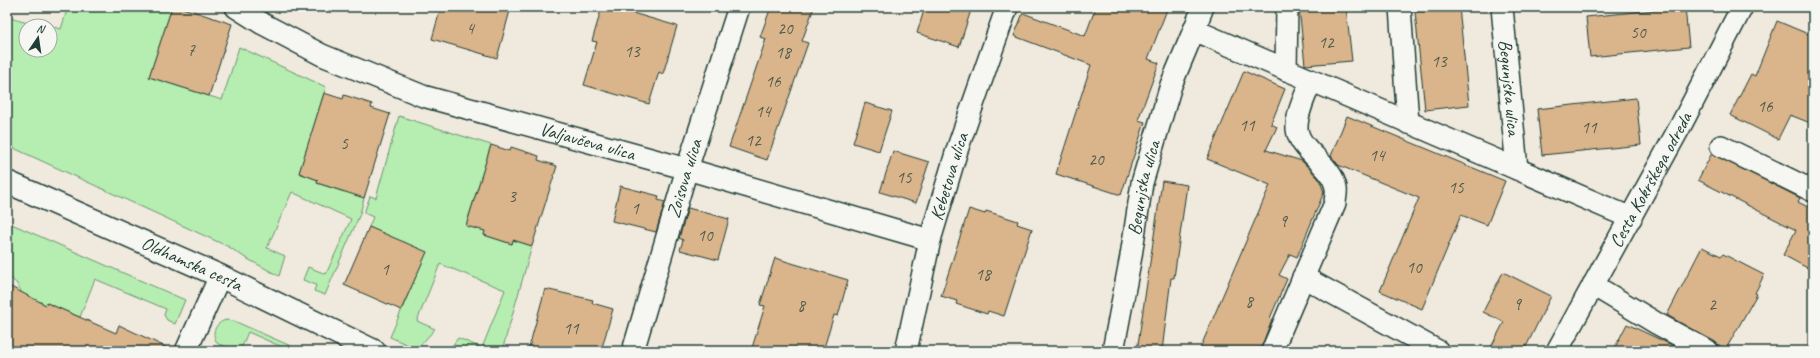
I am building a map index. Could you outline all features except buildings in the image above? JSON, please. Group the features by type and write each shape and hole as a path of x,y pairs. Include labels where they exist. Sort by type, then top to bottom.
{"main road":[{"name":"Oldhamska cesta","path":"7,182 220,276 374,351"}],"street":[{"name":"Valjavčeva ulica","path":"236,7 256,13 322,55 423,96 687,169 930,240"},
{"name":"Zoisova ulica","path":"633,351 687,169 739,7"},
{"name":"Kebetova ulica","path":"906,351 930,240 957,150 1007,7"},
{"name":"Begunjska ulica","path":"1113,351 1142,183 1171,84 1203,7"},
{"path":"1286,70 1287,7"},
{"path":"1400,7 1408,123"},
{"name":"Begunjska ulica","path":"1502,7 1517,169"},
{"name":"Cesta Kokrškega odreda","path":"1557,351 1631,218 1742,7"},
{"name":"Begunjska ulica","path":"1194,30 1631,218"},
{"path":"1272,351 1335,203 1336,187 1326,168 1303,144 1297,129 1299,113 1311,81"},
{"path":"1721,146 1813,191"},
{"path":"186,351 220,276"},
{"path":"1304,277 1438,351"},
{"path":"1593,285 1656,323 1708,351"}],"green space":[{"path":"68,7 172,7 149,77 222,100 239,47 326,87 299,173 318,180 317,183 344,192 346,188 365,194 360,214 325,295 314,291 316,285 303,280 308,267 326,274 351,219 292,192 267,248 285,256 279,276 229,247 7,145 7,17 18,20 18,58 58,58 58,28 61,29"},
{"path":"399,116 491,145 466,225 485,231 484,235 512,244 513,240 532,246 502,351 448,351 458,338 482,348 505,290 440,264 417,321 435,329 417,349 390,337 426,253 369,227 373,217 364,213 370,196 376,198"},
{"path":"7,222 185,300 175,324 167,320 164,315 166,309 95,279 80,317 47,303 46,305 39,301 38,305 23,295 17,284 7,274"},
{"path":"222,321 234,321 302,351 291,351 248,332 240,351 218,344 214,336 215,329"}]}
